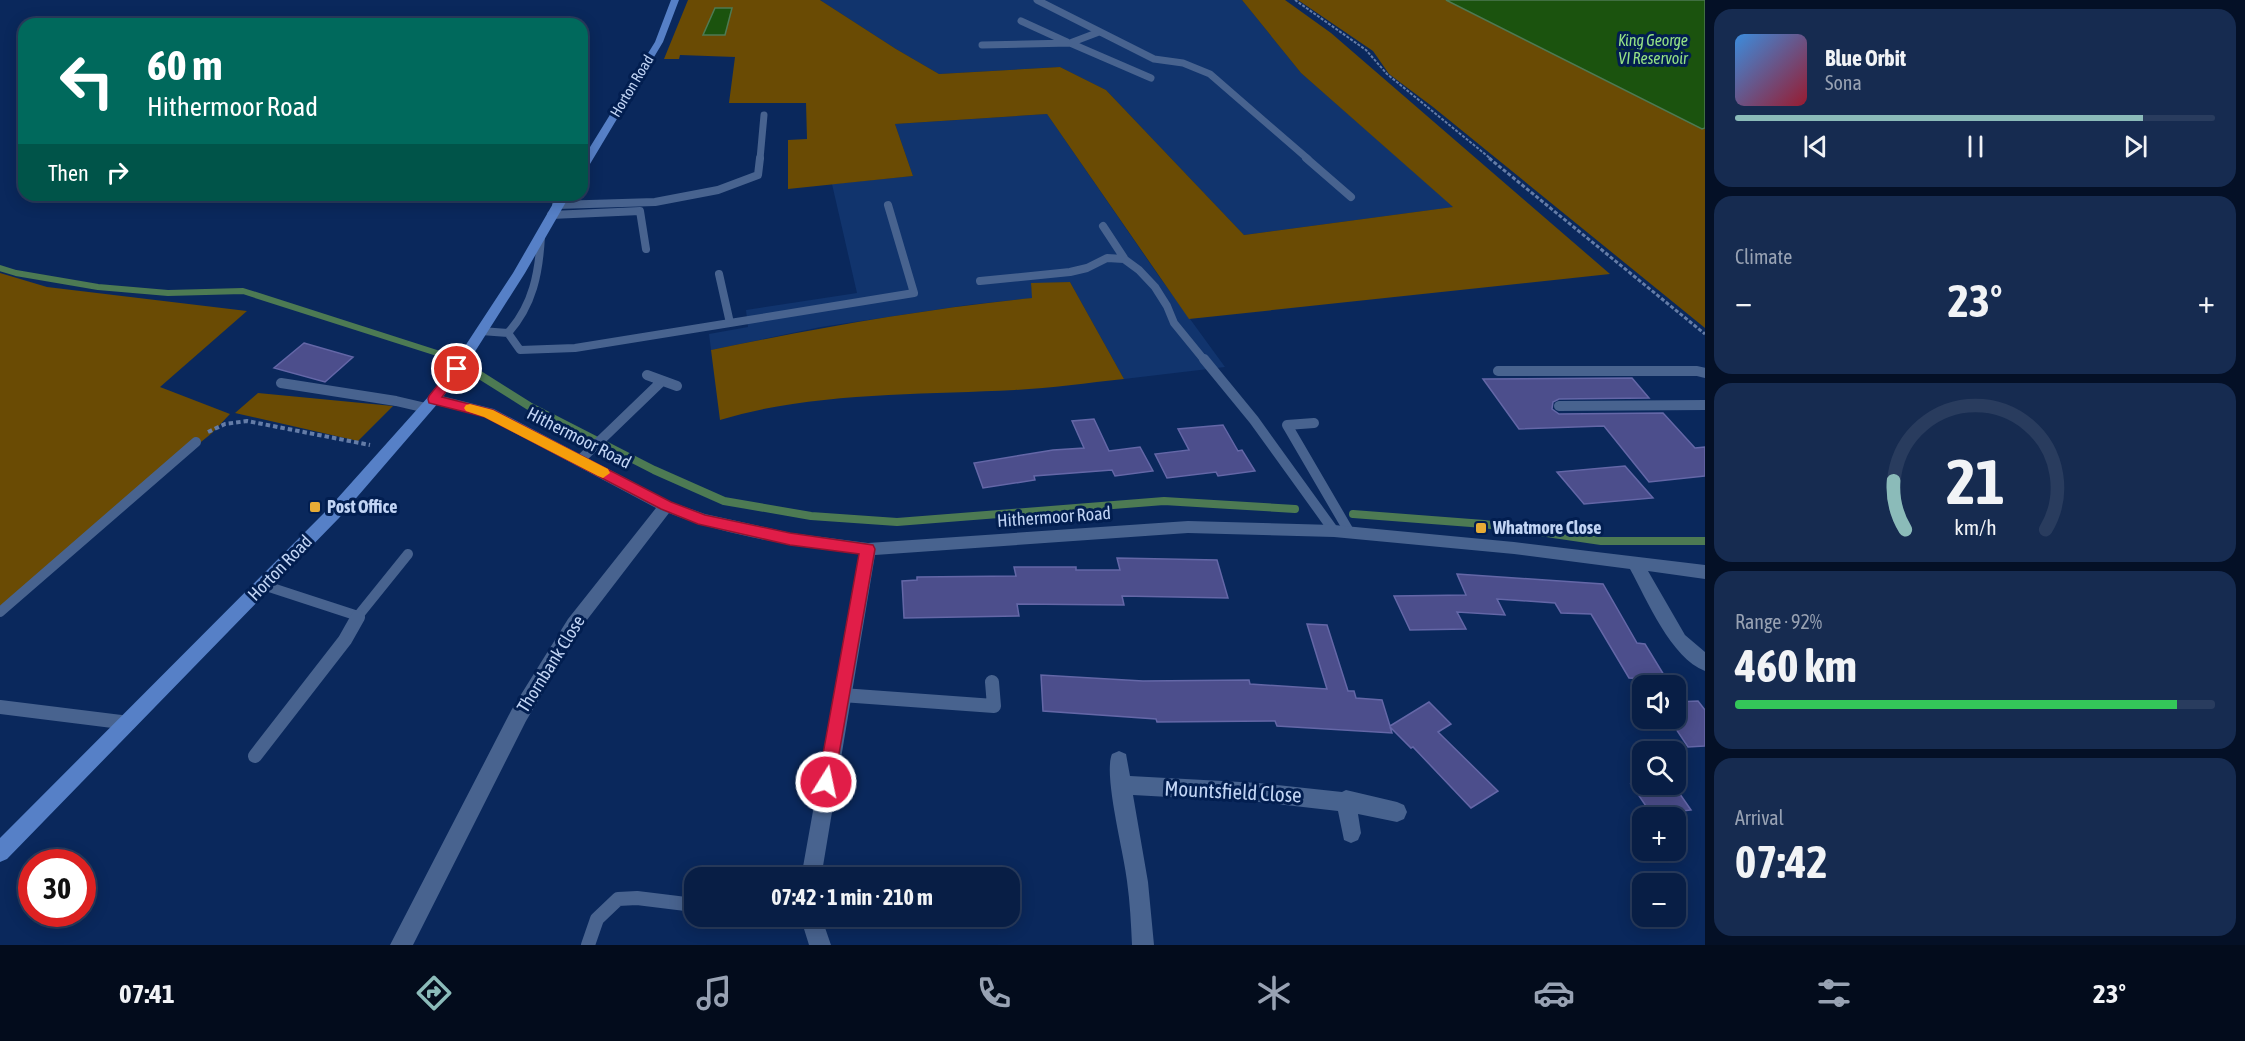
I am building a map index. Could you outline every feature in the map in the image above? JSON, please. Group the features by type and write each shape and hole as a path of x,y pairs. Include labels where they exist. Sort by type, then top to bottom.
{"street":[{"name":"Horton Road","path":"588,159 659,42 675,0"},
{"name":"Horton Road","path":"0,852 333,514 430,404 481,331 541,236 557,205"},
{"name":"Hithermoor Road","path":"430,404 489,413 584,456 666,506 703,520 790,539 868,549 1188,527 1342,532 1514,548 1705,572"},
{"name":"Thornbank Close","path":"401,945 519,715 574,624 666,506"},
{"path":"813,867 868,549"},
{"path":"1635,563 1679,640 1705,663"},
{"path":"1119,760 1121,786 1138,882 1143,945"},
{"name":"Mountsfield Close","path":"1121,786 1292,794 1346,800 1397,812"},
{"path":"1346,800 1351,833"},
{"path":"813,927 820,945"}],"lane":[{"path":"1037,0 1154,59 1183,63 1210,74 1351,197"},
{"path":"1021,21 1151,78"},
{"path":"982,45 1070,43 1099,32"},
{"path":"557,205 655,202 718,190 758,175 764,115"},
{"path":"557,205 640,211 646,249"},
{"path":"508,333 520,350 575,348 914,293 888,205"},
{"path":"1103,226 1124,258 1145,275 1172,311 1174,323 1342,532"},
{"path":"481,331 508,333 521,321 539,278 541,236"},
{"path":"980,281 1085,270 1107,257 1124,258"},
{"path":"719,274 730,323"},
{"path":"1498,371 1697,371 1705,373"},
{"path":"647,375 677,386"},
{"path":"584,456 662,381"},
{"path":"281,383 430,404"},
{"path":"1559,406 1705,405"},
{"path":"1314,423 1287,425 1342,532"},
{"path":"0,612 196,442"},
{"path":"255,756 345,640 358,616 408,554"},
{"path":"263,585 358,616"},
{"path":"842,695 994,706 992,682"},
{"path":"0,707 129,723"},
{"path":"588,945 597,919 618,899 637,898 684,904"}],"path":[{"path":"1295,0 1366,50 1387,74 1705,334"},
{"path":"196,442 225,424 248,421 390,449"}],"shaded area":[{"path":"688,0 820,0 939,74 1060,67 1106,90 1244,235 1453,207 1301,73 1242,0 1285,0 1331,33 1610,274 1189,319 1047,114 895,124 913,176 788,189 788,140 807,139 806,103 729,103 735,57 680,55 679,59 664,59"},
{"path":"820,0 1242,0 1301,73 1454,207 1244,235 1106,90 1060,67 939,74"},
{"path":"1298,0 1446,0 1702,129 1705,128 1705,328 1433,107 1389,74 1373,51"},
{"path":"1047,114 1158,275 1225,367 1124,379 1070,282 1031,284 1033,298 968,305 821,327 711,350 709,334 748,327 746,310 857,293 832,184 913,176 895,124"},
{"path":"0,273 47,287 247,311 160,387 230,414 212,433 0,606"},
{"path":"1070,282 1124,379 1029,389 866,396 791,404 720,420 711,350 871,320 1032,298 1031,283"},
{"path":"258,393 393,406 358,441 235,413"}],"water":[{"name":"King George VI Reservoir","path":"1446,0 1705,0 1705,128 1702,129"},
{"path":"715,8 732,8 725,35 703,35"}],"building":[{"path":"304,343 353,357 325,382 274,368"},
{"path":"1632,378 1649,398 1559,399 1553,402 1552,409 1559,414 1663,413 1695,448 1705,447 1705,476 1649,482 1604,426 1519,429 1483,379"},
{"path":"1094,419 1109,451 1140,447 1153,471 1115,476 1112,470 1034,476 1035,480 983,488 974,463 1053,450 1084,448 1072,421"},
{"path":"1223,425 1238,451 1242,450 1255,471 1218,476 1216,472 1167,478 1155,454 1189,450 1178,429"},
{"path":"1625,466 1653,498 1584,504 1557,472"},
{"path":"1117,558 1217,560 1228,598 1122,596 1124,605 1017,604 1019,616 904,618 902,581 917,580 917,577 1016,576 1014,567 1120,570"},
{"path":"1457,574 1603,584 1637,643 1645,644 1664,675 1632,675 1632,678 1629,678 1591,614 1561,613 1555,603 1497,599 1505,615 1457,612 1466,629 1410,630 1394,596 1466,595"},
{"path":"1307,624 1327,625 1348,691 1354,691 1356,698 1382,700 1390,726 1429,702 1451,724 1438,732 1498,791 1471,808 1413,747 1411,748 1390,727 1392,733 1277,726 1275,721 1157,722 1156,719 1043,711 1041,675 1143,681 1249,680 1250,684 1327,689"},
{"path":"1698,701 1705,710 1705,746 1688,747 1676,729 1686,729 1686,702"},
{"path":"1638,795 1681,795 1691,810 1686,811 1686,807 1647,807"}],"waterway":[{"path":"0,268 16,273 98,287 168,293 243,291 440,354"},
{"path":"475,372 529,406 654,470 724,501 811,516 897,522 1164,501 1295,509"},
{"path":"1353,514 1484,524 1601,541 1705,541"}],"slow traffic":[{"path":"470,408 489,413 603,473"}],"place":[{"name":"Post Office","path":"315,507"},
{"name":"Whatmore Close","path":"1481,528"}],"route":[{"path":"457,369 434,399 489,413 666,506 703,520 790,539 868,549 826,782"}]}
